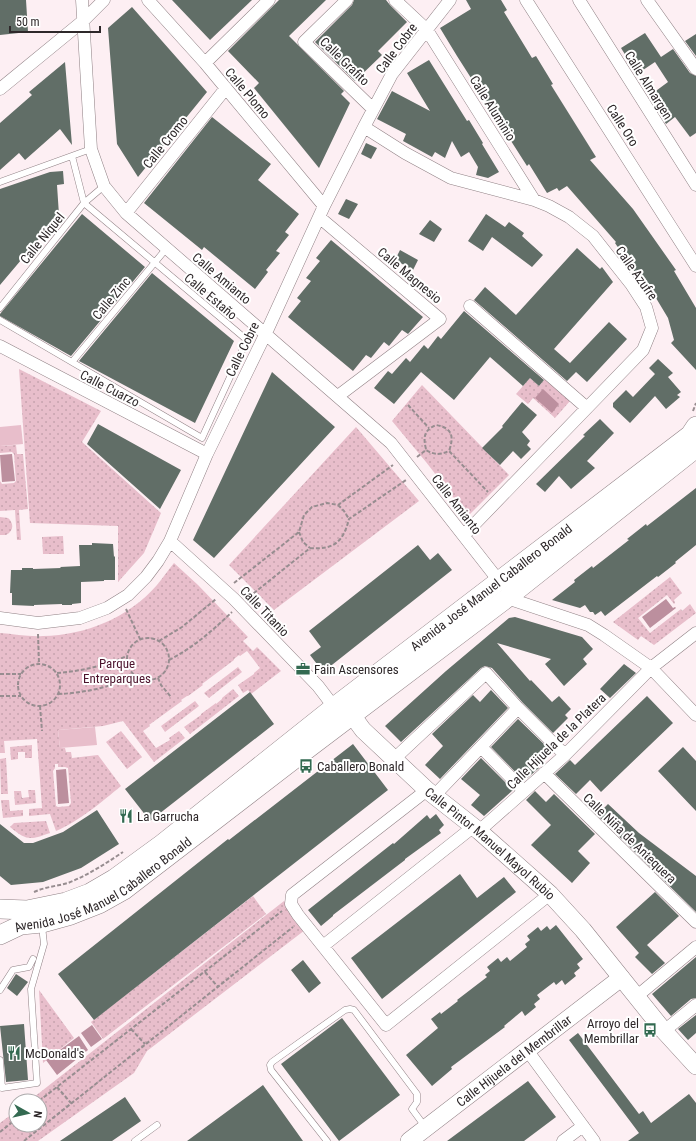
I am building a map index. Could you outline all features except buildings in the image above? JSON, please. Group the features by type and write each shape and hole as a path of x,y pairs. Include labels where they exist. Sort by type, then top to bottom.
{"main road":[{"name":"Avenida José Manuel Caballero Bonald","path":"0,935 21,925 42,922 85,910 124,890 352,715 690,435 696,426"},
{"name":"Avenida José Manuel Caballero Bonald","path":"0,908 27,910 66,902 90,893 114,879 162,844 334,707 503,589 696,448"}],"street":[{"name":"Calle Amianto","path":"82,0 91,149 104,186 126,213 166,249 266,333 391,443 464,535 503,589"},
{"path":"0,89 83,21 104,0"},
{"name":"Calle Plomo","path":"148,0 226,88 324,206"},
{"path":"204,63 269,0"},
{"name":"Calle Grafito","path":"347,0 304,42 373,109"},
{"path":"395,0 427,30"},
{"name":"Calle Cobre","path":"0,618 38,623 80,618 107,608 128,594 146,577 158,561 170,541 207,454 266,333 324,206 373,109 392,74 450,0"},
{"name":"Calle Oro","path":"526,0 696,266"},
{"name":"Calle Almargen","path":"579,0 696,185"},
{"path":"647,0 696,69"},
{"name":"Calle Aluminio","path":"427,30 534,200"},
{"name":"Calle Cromo","path":"126,213 226,88"},
{"name":"Calle Azufre","path":"364,127 405,153 451,178 534,200 569,217 593,236 631,284 646,306 652,328 643,350 464,535"},
{"name":"Calle Magnesio","path":"319,217 440,319 338,396"},
{"path":"470,306 587,408"},
{"name":"Calle Cuarzo","path":"0,346 207,454"},
{"name":"Calle Titanio","path":"170,541 240,605 318,686 334,707"},
{"path":"503,589 588,625 604,634 651,668 696,715"},
{"name":"Calle Hijuela de la Platera","path":"323,946 524,791 565,755 651,668 696,633"},
{"path":"394,759 486,673 518,708 565,755"},
{"path":"518,708 481,747 431,793 292,895 291,904 302,920 386,1025 550,894"},
{"name":"Calle Pintor Manuel Mayol Rubio","path":"352,715 363,730 431,793 476,829 550,894 583,930 621,978"},
{"path":"481,747 524,791"},
{"name":"Calle Niña de Antequera","path":"544,773 696,922"},
{"path":"636,997 696,947"},
{"path":"621,978 664,1031 696,1066"},
{"name":"Calle Hijuela del Membrillar","path":"409,1141 621,978"},
{"path":"664,1031 696,1005"},
{"path":"527,1050 594,1141"},
{"path":"563,1141 583,1126"}],"lane":[{"path":"0,182 91,149"},
{"path":"72,156 84,203"},
{"name":"Calle Níquel","path":"0,308 84,203 104,186"},
{"name":"Calle Estaño","path":"0,320 202,438 247,340 84,203"},
{"name":"Calle Zinc","path":"72,362 166,249"},
{"path":"0,1060 2,1088 37,1083 31,989 44,944 42,922"},
{"path":"0,990 13,970 29,967 33,959"},
{"path":"24,968 35,977"},
{"path":"327,1141 271,1070 270,1065 272,1062 345,1010 350,1008 354,1010 417,1094 417,1102 412,1109 426,1129"},
{"path":"135,1141 157,1126"}],"path":[{"path":"408,405 429,428"},
{"path":"338,505 405,461 426,450 436,454 442,454 449,451 452,442 451,434 447,429 436,425 429,428 425,435 426,450"},
{"path":"449,451 497,501"},
{"path":"298,532 303,542 310,548 320,549 331,547 343,536 349,519 415,474"},
{"path":"159,641 188,623 298,532 304,516 312,507 327,503 338,505 349,519"},
{"path":"169,660 201,639 310,548"},
{"path":"121,599 140,639"},
{"path":"38,623 39,663"},
{"path":"151,638 159,641 168,651 169,665 166,672 158,678 148,681 142,680 135,676 127,666 127,656 131,646 140,639 151,638"},
{"path":"57,673 102,666 127,656"},
{"path":"39,663 50,666 57,673 61,684 58,694 52,702 46,705 33,706 21,696 18,685 21,674 28,666 39,663"},
{"path":"0,674 21,674"},
{"path":"58,694 88,691 109,686 135,676"},
{"path":"158,678 161,685 171,697"},
{"path":"0,696 21,696"},
{"path":"40,706 42,731"},
{"path":"48,1094 291,904"},
{"path":"24,1141 302,920"},
{"path":"204,972 218,987"},
{"path":"131,1029 145,1045"},
{"path":"58,1087 71,1103"},
{"path":"0,1132 8,1126"}],"green space":[{"path":"19,369 101,411 82,442 161,513 144,553 118,582 118,526 30,523"},
{"path":"530,378 539,386 545,379 570,401 555,418 533,398 528,404 516,394"},
{"path":"422,385 509,475 468,516 392,421"},
{"path":"21,425 23,444 0,446 0,427"},
{"path":"356,427 419,501 274,610 229,565"},
{"path":"16,445 17,454 23,454 28,509 19,510 21,540 17,540 15,510 0,511 0,481 2,484 14,483 16,481 14,454 12,452 0,453 0,446"},
{"path":"0,517 8,518 12,525 11,531 6,535 0,535"},
{"path":"63,536 64,554 43,554 42,537"},
{"name":"Parque Entreparques","path":"174,563 198,585 248,637 243,641 253,651 257,647 281,671 251,694 248,690 243,693 238,685 260,668 247,651 240,656 239,655 143,731 156,748 170,740 169,738 179,731 185,738 154,762 123,721 103,726 58,730 60,748 65,748 66,752 71,752 72,758 98,755 121,786 81,817 56,831 50,814 29,816 29,809 42,808 37,739 4,741 5,753 0,753 0,633 32,636 59,635 90,628 105,622 120,615 146,597","holes":["55,764 58,764 58,767 68,768 71,803 69,806 56,806 53,771"]},
{"path":"670,577 682,593 674,600 675,603 674,604 667,595 638,618 650,633 681,609 682,611 690,604 696,613 654,645 641,636 638,640 613,622"},
{"path":"238,667 242,672 209,698 204,693"},
{"path":"233,689 239,696 190,734 184,727 216,704"},
{"path":"195,701 199,706 165,732 161,726"},
{"path":"95,727 97,745 60,748 58,730"},
{"path":"121,731 142,757 127,769 106,742"},
{"path":"32,745 32,758 25,758 25,752 18,752 18,759 11,760 10,747"},
{"path":"6,758 8,794 1,794 0,759"},
{"path":"28,790 35,790 36,803 15,805 14,791 21,791 22,798 29,797"},
{"path":"1,800 9,800 10,811 23,810 23,816 3,818"},
{"path":"46,821 50,833 33,838 25,837 10,827 14,823"},
{"path":"253,896 266,914 103,1039 91,1022"},
{"path":"284,901 305,930 147,1051 134,1073 38,1141 0,1141 0,1123 8,1117 8,1133 48,1133 48,1093 39,1093"},
{"path":"39,990 74,1038 43,1063"}],"shaded area":[{"path":"543,389 559,404 552,413 535,398"},
{"path":"12,454 15,481 2,482 0,455"},
{"path":"666,599 673,608 676,608 650,628 642,617"},
{"path":"66,769 69,803 58,804 56,770"},
{"path":"92,1025 102,1039 91,1047 81,1033"},
{"path":"79,1036 88,1050 57,1075 46,1060"}],"place":[{"name":"Fain Ascensores","path":"303,669"},
{"name":"Caballero Bonald","path":"306,766"},
{"name":"La Garrucha","path":"126,816"},
{"name":"Arroyo del Membrillar","path":"650,1030"},
{"name":"McDonald's","path":"14,1053"}]}
